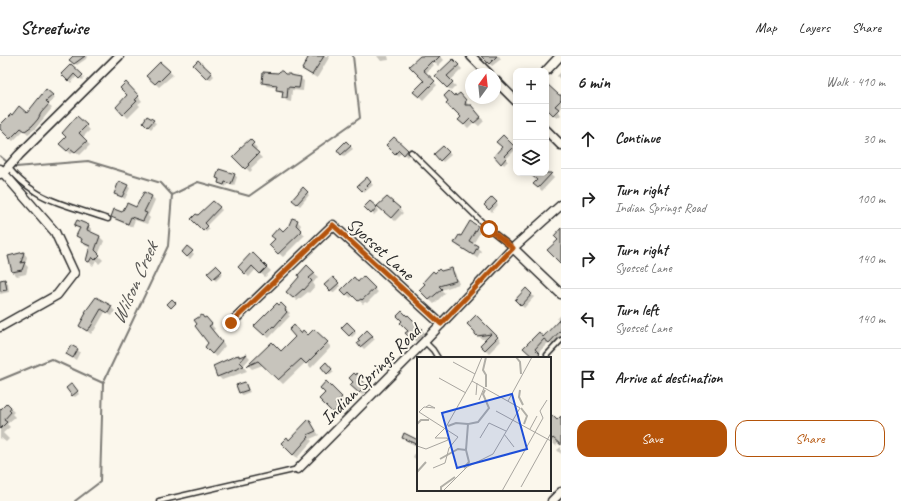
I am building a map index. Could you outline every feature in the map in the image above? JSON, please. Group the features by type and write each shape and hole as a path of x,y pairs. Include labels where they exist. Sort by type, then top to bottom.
{"street":[{"path":"0,327 57,295 74,273 55,232 3,171 119,56"},
{"path":"471,56 483,68"},
{"path":"549,68 560,56"},
{"path":"501,86 513,98"},
{"path":"549,133 561,145"},
{"name":"Indian Springs Road","path":"298,469 424,342 513,248 561,205"},
{"name":"Syosset Lane","path":"231,323 333,225 441,324"},
{"path":"513,248 561,294"},
{"path":"552,501 561,492"}],"lane":[{"path":"411,152 489,229 513,248"},
{"path":"3,171 19,179 36,193 57,202 108,219"},
{"path":"547,355 561,340"},
{"path":"424,342 434,350 438,357"},
{"path":"158,501 298,469"}],"building":[{"path":"73,56 85,56 74,64 69,60"},
{"path":"309,56 324,56 312,75 302,69"},
{"path":"420,56 440,56 434,62 432,61 423,70 435,81 419,97 413,92 424,81 409,66"},
{"path":"481,56 497,56 489,64"},
{"path":"453,59 459,65 447,76 453,82 447,88 435,76"},
{"path":"198,60 212,73 207,79 193,65"},
{"path":"160,62 170,71 155,84 146,76"},
{"path":"71,64 83,75 79,79 74,74 68,81 61,74"},
{"path":"280,71 285,74 301,77 299,88 288,87 287,98 282,98 283,91 276,90 277,85 262,83 263,72 278,73"},
{"path":"126,82 139,96 135,100 137,101 123,115 116,107 127,95 120,88"},
{"path":"549,86 559,95 561,95 561,100 555,106 559,109 553,115 549,111"},
{"path":"46,89 53,95 46,101 49,104 32,126 25,131 21,128 10,139 0,129 0,125 11,114 12,115 19,106 27,113"},
{"path":"449,91 454,96 455,94 456,96 460,93 465,99 465,105 471,105 481,117 474,123 470,119 464,125 458,120 461,117 446,103 448,101 444,96"},
{"path":"77,116 87,125 79,133 87,141 75,152 70,148 67,151 59,144 66,137 62,133"},
{"path":"147,116 154,120 148,127 143,122"},
{"path":"503,135 513,145 513,147 504,156 506,158 501,164 494,156 502,147 496,142"},
{"path":"394,137 408,150 404,155 399,150 395,154 386,145"},
{"path":"250,139 254,143 251,146 259,153 245,169 233,157"},
{"path":"346,141 351,146 341,155 337,150"},
{"path":"443,146 449,152 440,161 434,154"},
{"path":"219,169 235,174 231,184 225,182 224,185 218,183 219,179 216,178"},
{"path":"549,173 552,173 538,188 533,184 537,180 532,176 549,176"},
{"path":"367,177 371,182 362,191 357,186"},
{"path":"119,181 128,185 122,197 114,194"},
{"path":"303,187 308,192 297,204 292,200"},
{"path":"144,192 152,196 144,212 147,213 143,221 131,217 128,224 111,217 114,209 122,212 127,203 136,207"},
{"path":"387,197 400,208 391,218 377,206"},
{"path":"492,197 497,202 489,210 484,205"},
{"path":"213,201 220,207 205,223 208,226 203,231 191,219 196,214 198,215"},
{"path":"370,201 377,207 371,214 364,207"},
{"path":"292,218 298,220 296,225 302,231 278,254 269,245 275,239 271,236 279,227 283,231 289,225"},
{"path":"77,220 89,225 87,230 100,236 95,250 100,255 95,260 92,257 89,262 86,261 90,246 81,242 82,239 76,236 80,228 74,226"},
{"path":"470,221 478,226 469,241 478,246 473,255 454,243 459,235 461,236"},
{"path":"561,228 561,264 547,250 558,240 554,236"},
{"path":"187,246 193,251 187,257 182,252"},
{"path":"24,252 21,263 25,262 22,270 12,272 8,256"},
{"path":"252,252 267,267 260,274 252,266 245,274 238,267"},
{"path":"216,265 222,271 213,279 207,273"},
{"path":"307,265 315,273 309,278 312,281 304,290 303,289 293,298 286,292"},
{"path":"452,268 456,281 439,286 442,289 429,300 419,290 425,284 423,282 433,271 435,273 439,269 441,271"},
{"path":"363,276 375,288 362,300 361,299 358,301 349,292 346,295 341,290 354,277 358,282"},
{"path":"333,277 339,283 330,291 324,285"},
{"path":"5,279 7,290 0,291 0,280"},
{"path":"526,288 532,294 521,306 515,300"},
{"path":"96,297 112,306 108,313 101,309 87,331 79,326 86,313 85,312"},
{"path":"172,299 176,303 171,308 167,304"},
{"path":"277,303 279,305 281,303 286,308 285,310 287,312 274,327 273,326 264,335 254,326"},
{"path":"402,311 422,329 411,339 405,333 408,331 400,323 402,321 397,316"},
{"path":"202,315 212,324 209,326 222,342 212,354 205,347 208,343 195,326 197,324 194,320"},
{"path":"476,315 498,337 485,350 480,345 491,334 477,336 467,324"},
{"path":"561,318 561,330 549,343 544,339 535,349 540,354 537,357 533,357 523,348 539,332 543,337"},
{"path":"347,322 355,330 349,336 341,328"},
{"path":"294,325 301,333 303,330 308,335 314,329 328,342 306,364 301,359 278,380 258,361 247,366 272,342 281,351 295,337 289,330"},
{"path":"367,330 373,336 360,347 357,343 360,341 358,339"},
{"path":"71,345 78,349 73,358 66,354"},
{"path":"247,354 240,362 244,366 217,377 213,366 235,356 239,355 239,357"},
{"path":"326,362 332,369 327,374 321,367"},
{"path":"354,373 356,375 357,373 361,377 360,379 367,385 359,393 350,385 353,382 349,378"},
{"path":"326,381 342,397 335,404 338,407 333,413 319,399 325,393 320,388"},
{"path":"245,382 248,390 239,393 236,385"},
{"path":"72,383 78,391 72,396 66,388"},
{"path":"7,403 11,407 9,410 11,412 4,420 7,422 0,429 0,410"},
{"path":"553,416 557,420 561,416 561,445 553,438 551,440 551,418"},
{"path":"309,419 316,431 307,435 309,437 293,455 281,443 287,437 289,440"},
{"path":"404,433 417,440 417,445 402,438"}],"waterway":[{"name":"Wilson Creek","path":"75,501 100,482 103,383 168,246 172,195 198,182 249,196 360,118 353,56"},
{"path":"0,156 6,161"},
{"path":"16,167 88,161 161,183 172,195"},
{"path":"0,380 51,359 103,383"}],"route":[{"path":"231,323 333,225 441,324 513,248 489,229"}]}
